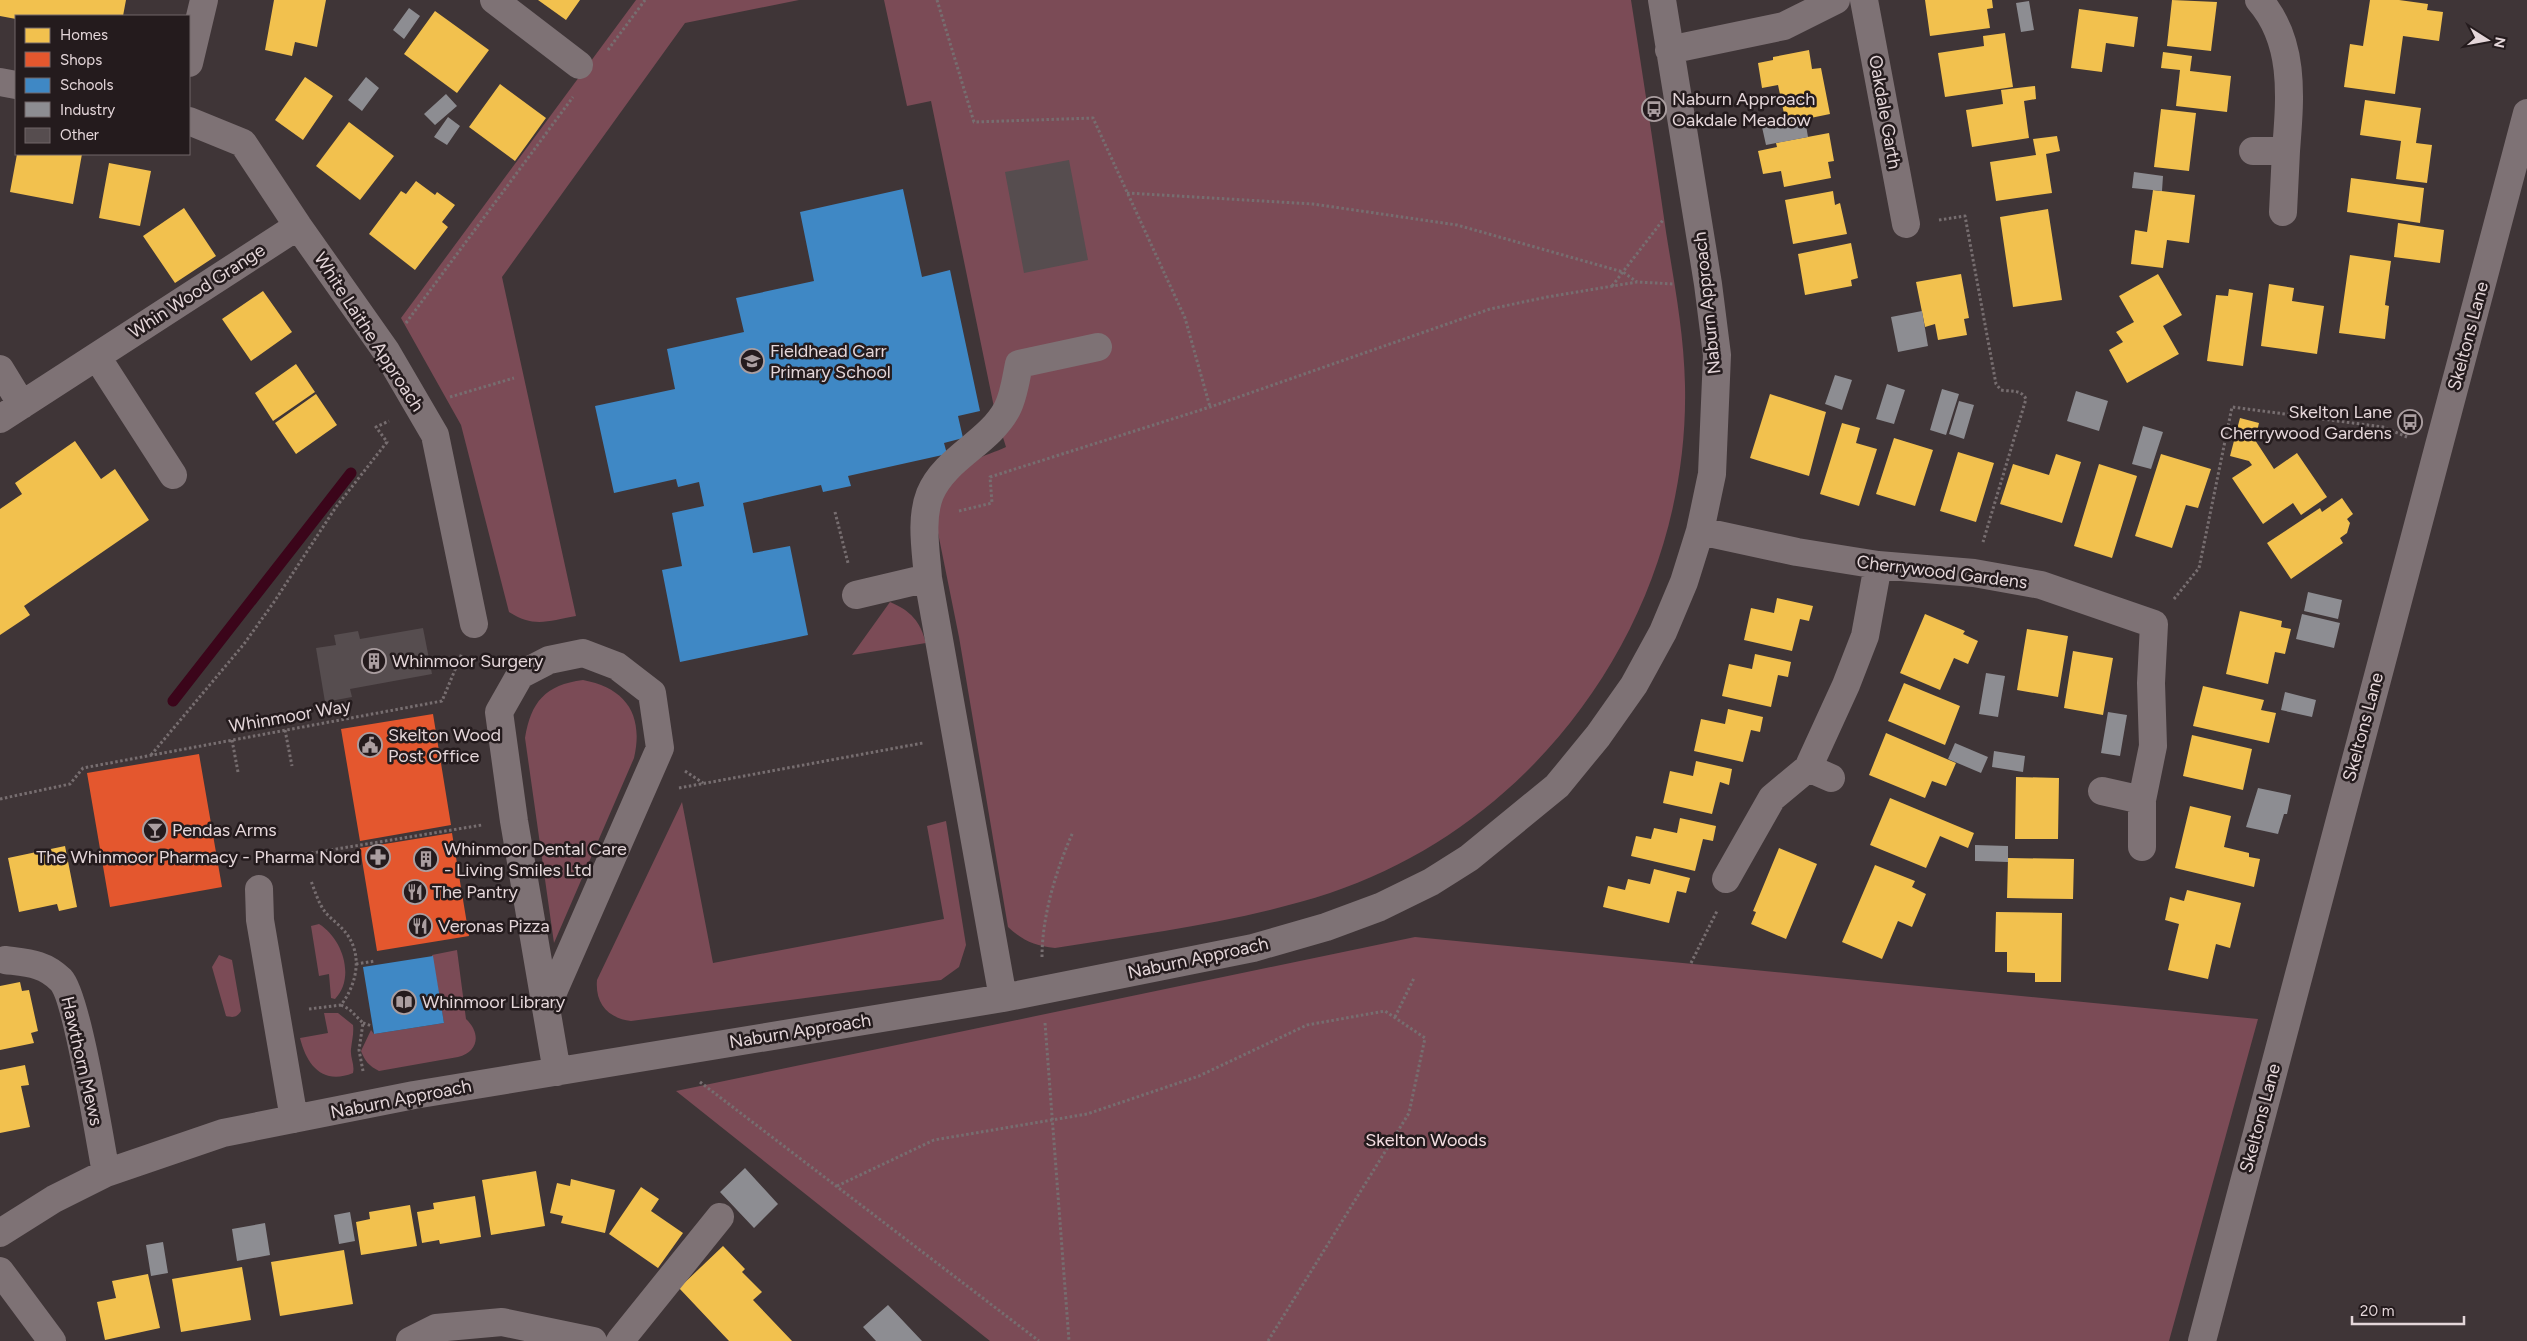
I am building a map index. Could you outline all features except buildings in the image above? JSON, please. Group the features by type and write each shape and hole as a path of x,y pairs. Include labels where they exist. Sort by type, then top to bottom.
{"street":[{"path":"190,59 204,0"},
{"path":"494,0 579,77"},
{"name":"Naburn Approach","path":"0,1233 54,1199 106,1173 223,1133 366,1105 1003,998 1253,948 1326,927 1380,907 1431,882 1469,858 1557,786 1598,736 1634,685 1663,632 1684,582 1700,531 1712,474 1716,419 1717,355 1708,284 1662,0"},
{"path":"1669,50 1784,26 1836,0"},
{"name":"Oakdale Garth","path":"1864,0 1906,224"},
{"path":"2258,0 2268,10 2281,38 2289,70 2283,212"},
{"path":"0,82 15,85"},
{"name":"Skeltons Lane","path":"2202,1341 2527,113"},
{"name":"White Laithe Approach","path":"190,121 243,143 298,226 386,351 436,435 474,624"},
{"path":"2253,151 2286,152"},
{"name":"Whin Wood Grange","path":"0,369 11,412 298,226"},
{"path":"1003,998 928,578 925,520 930,495 939,476 986,436 1008,408 1020,364 1098,347"},
{"path":"97,357 173,475"},
{"name":"Cherrywood Gardens","path":"1700,531 1797,552 1878,565 1974,572 2040,585 2154,624"},
{"path":"1726,879 1772,798 1819,773 1846,685 1865,636 1878,565"},
{"path":"856,595 928,578"},
{"path":"2142,847 2142,800 2153,746 2151,683 2154,624"},
{"path":"547,1006 660,748 652,693 617,666 583,653 549,660 520,675 499,712 514,821 557,1072"},
{"path":"2102,791 2142,800"},
{"path":"259,889 260,920 294,1120"},
{"name":"Hawthorn Mews","path":"2,954 39,964 62,981 74,1010 106,1173"},
{"path":"620,1341 720,1217"},
{"path":"0,1271 52,1341"},
{"path":"410,1341 436,1328 502,1322 593,1341"}],"path":[{"path":"607,52 645,0"},
{"path":"937,0 974,122 1093,118 1185,318 1210,407"},
{"path":"386,351 579,77"},
{"path":"1611,286 1692,183"},
{"path":"1127,193 1313,204 1457,226 1623,272 1637,282"},
{"path":"1906,224 1965,216 1996,384 2001,390 2016,391 2024,395 2026,399 1974,572"},
{"path":"992,503 990,477 1210,407 1490,309 1547,296 1637,282 1708,284"},
{"path":"2154,624 2198,568 2232,407 2383,427 2410,438"},
{"path":"150,755 244,644 336,507 387,442"},
{"path":"836,512 856,595"},
{"name":"Whinmoor Way","path":"0,799 70,784 82,768 442,702 474,624"},
{"path":"284,730 292,766"},
{"path":"639,795 956,737"},
{"path":"232,740 238,772"},
{"path":"684,770 703,784"},
{"path":"306,854 514,821"},
{"path":"1069,1341 1043,990 1042,936 1065,851 1073,832"},
{"path":"1691,964 1718,909 1726,879"},
{"path":"310,882 326,913 349,938 356,950 356,964 351,993 341,1005"},
{"path":"356,964 375,961"},
{"path":"1395,1017 1414,978"},
{"path":"275,1013 341,1005 349,1009 362,1023 372,1026"},
{"path":"837,1186 934,1140 1088,1114 1199,1076 1306,1025 1385,1011 1425,1038 1409,1113 1268,1341"},
{"path":"362,1023 358,1050 365,1074 366,1105"},
{"path":"699,1081 1039,1341"}],"green space":[{"path":"636,0 799,0 685,23 502,277 576,616 534,622 509,612 461,425 401,318"},
{"path":"884,0 1631,0 1683,346 1685,385 1680,468 1662,549 1632,625 1590,696 1538,760 1477,815 1407,860 1330,893 1263,912 1194,926 1055,948 1030,942 1008,927 959,637 934,513 945,491 961,471 978,459 1006,447 995,412 931,101 907,106"},
{"path":"890,602 904,609 914,618 921,629 926,643 852,655"},
{"path":"583,680 598,684 621,697 634,717 636,743 634,758 554,943 525,738 531,714 542,697 559,686"},
{"path":"682,802 713,963 944,919 927,826 946,821 966,945 959,967 941,980 631,1021 615,1017 604,1008 598,996 597,980"},
{"path":"319,924 334,939 344,958 345,980 335,999 331,998 329,974 319,976 311,926"},
{"name":"Skelton Woods","path":"1415,937 2258,1019 2169,1341 990,1341 676,1091"},
{"path":"457,950 466,1019 471,1024 476,1036 474,1046 465,1055 458,1057 379,1071 373,1067 361,1051 371,1030 374,1034 444,1023 432,955"},
{"path":"219,955 232,960 241,1011 238,1015 231,1017 226,1016 212,967"},
{"path":"324,1013 338,1013 353,1025 351,1052 353,1073 333,1077 325,1075 312,1065 307,1057 300,1038 328,1033"}],"waterway":[{"path":"173,701 351,473"}],"place":[{"name":"Naburn Approach Oakdale Meadow","path":"1654,109"},
{"name":"Fieldhead Carr Primary School","path":"752,361"},
{"name":"Skelton Lane Cherrywood Gardens","path":"2410,422"},
{"name":"Whinmoor Surgery","path":"374,661"},
{"name":"Skelton Wood Post Office","path":"370,745"},
{"name":"Pendas Arms","path":"155,830"},
{"name":"The Whinmoor Pharmacy - Pharma Nord","path":"378,857"},
{"name":"Whinmoor Dental Care - Living Smiles Ltd","path":"426,859"},
{"name":"The Pantry","path":"415,892"},
{"name":"Veronas Pizza","path":"420,926"},
{"name":"Whinmoor Library","path":"404,1002"}]}
